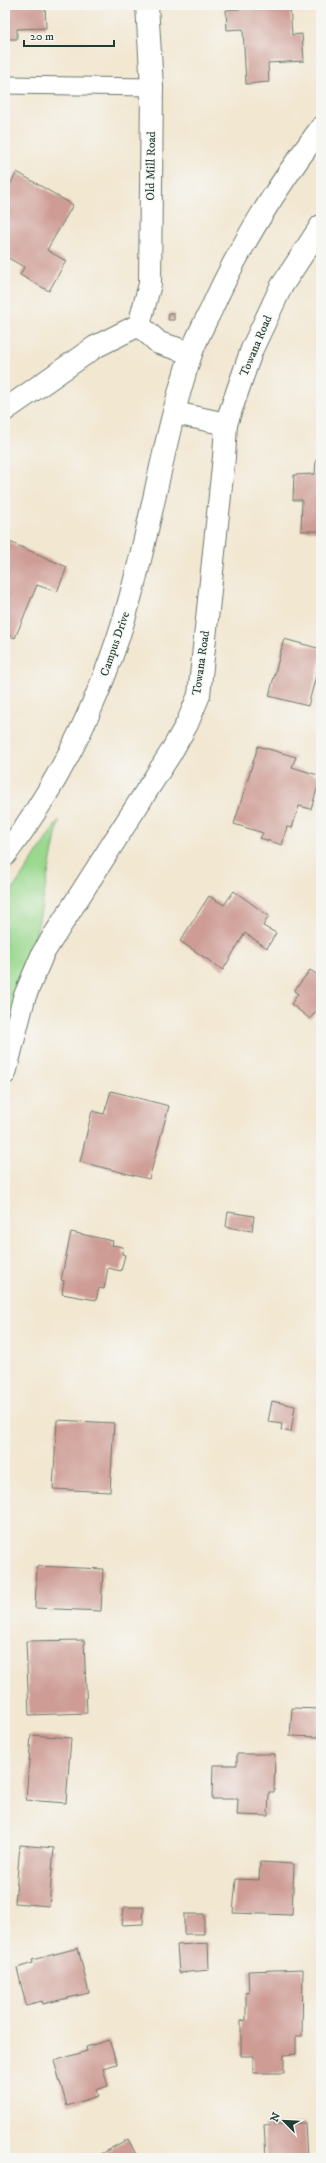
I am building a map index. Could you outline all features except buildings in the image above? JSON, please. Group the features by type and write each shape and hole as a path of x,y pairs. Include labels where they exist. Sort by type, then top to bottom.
{"street":[{"name":"Old Mill Road","path":"139,325 150,284 152,87 147,5"},
{"path":"226,424 175,413 191,353 229,270 252,228 284,176 321,128"},
{"name":"Towana Road","path":"5,1073 24,998 43,953 170,754 187,724 199,695 224,457 226,424 252,349 281,287 321,226"},
{"path":"5,410 95,347 139,325 159,343 191,353"},
{"name":"Campus Drive","path":"5,855 35,813 61,769 89,715 124,620 175,413"}],"lane":[{"path":"5,85 152,87"}],"green space":[{"path":"59,820 5,1089 5,901"}]}
